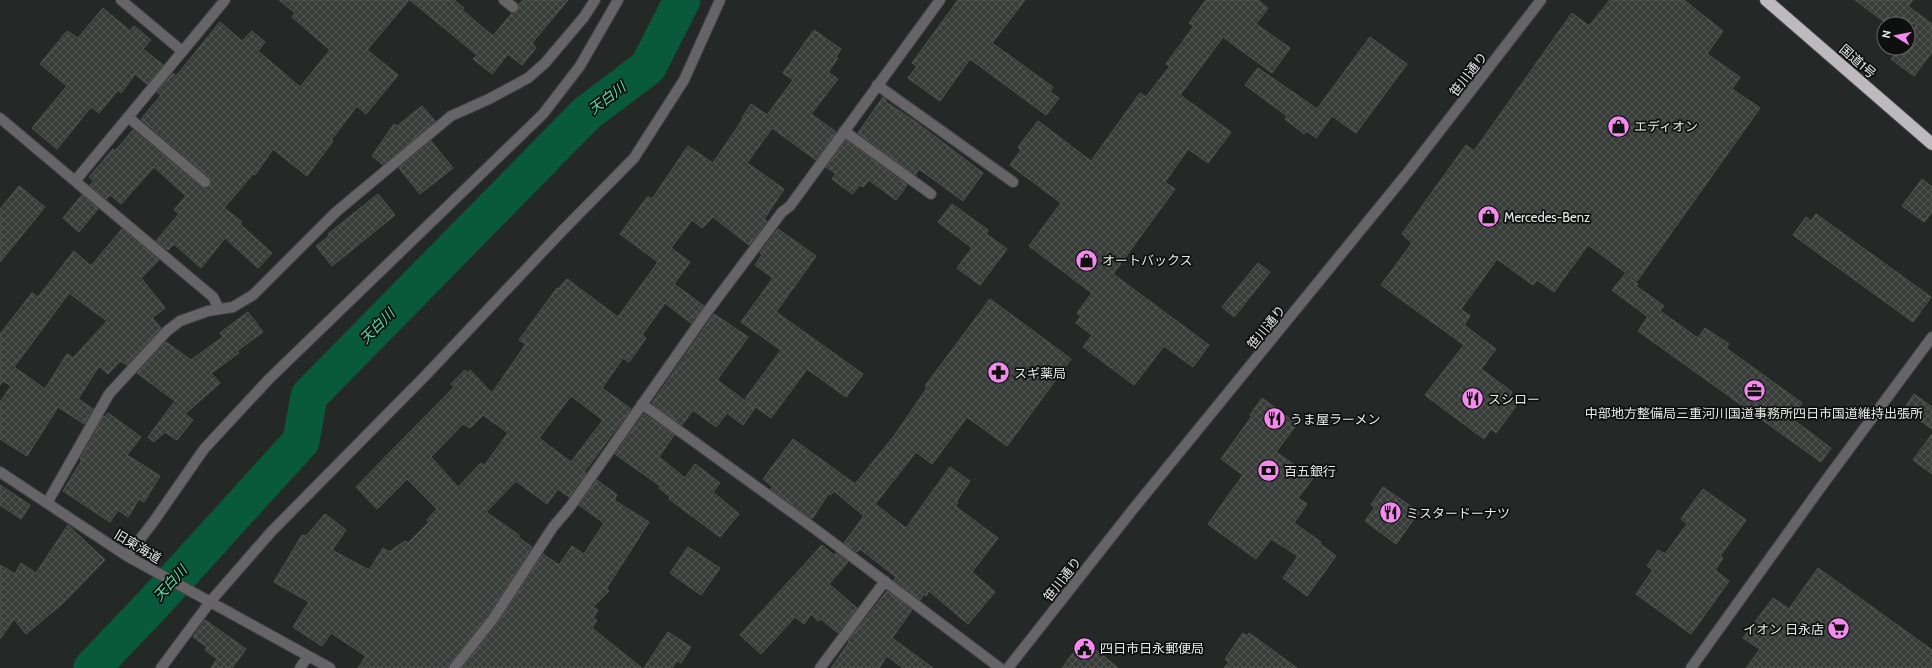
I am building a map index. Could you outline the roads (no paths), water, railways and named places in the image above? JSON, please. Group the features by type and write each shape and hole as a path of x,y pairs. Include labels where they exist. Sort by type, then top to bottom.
{"highway":[{"name":"国道1号","path":"1766,0 1932,144"}],"street":[{"path":"121,0 182,51"},
{"path":"75,181 226,0"},
{"path":"504,0 513,7"},
{"path":"47,503 109,394 167,331 180,321 219,309 233,307 253,295 336,212 451,116 489,99 528,78 545,63 584,17 595,0"},
{"path":"130,557 204,449 231,418 269,379 543,114 580,66 618,0"},
{"path":"161,668 210,602 270,532 426,375 563,230 634,158 684,80 720,0"},
{"path":"454,668 493,619 553,527 570,507 707,312 782,212 790,206 940,0"},
{"name":"笹川通り","path":"1008,668 1134,508 1408,172 1541,0"},
{"path":"877,85 1013,182"},
{"path":"128,117 204,182"},
{"path":"0,118 213,297 219,309"},
{"path":"844,131 931,194"},
{"path":"1691,668 1821,487 1932,337"},
{"path":"642,404 885,581 1000,668"},
{"name":"旧東海道","path":"0,472 130,557 330,668"},
{"path":"820,668 885,581"},
{"path":"300,668 308,656"}],"waterway":[{"name":"天白川","path":"92,668 153,604 301,441 309,396 587,113 648,67 682,0"}],"place":[{"name":"エディオン","path":"1619,126"},
{"name":"Mercedes-Benz","path":"1488,217"},
{"name":"オートバックス","path":"1086,260"},
{"name":"スギ薬局","path":"998,373"},
{"name":"中部地方整備局三重河川国道事務所四日市国道維持出張所","path":"1754,391"},
{"name":"スシロー","path":"1472,399"},
{"name":"うま屋ラーメン","path":"1274,419"},
{"name":"百五銀行","path":"1269,471"},
{"name":"ミスタードーナツ","path":"1391,513"},
{"name":"イオン 日永店","path":"1839,629"},
{"name":"四日市日永郵便局","path":"1085,648"}]}
